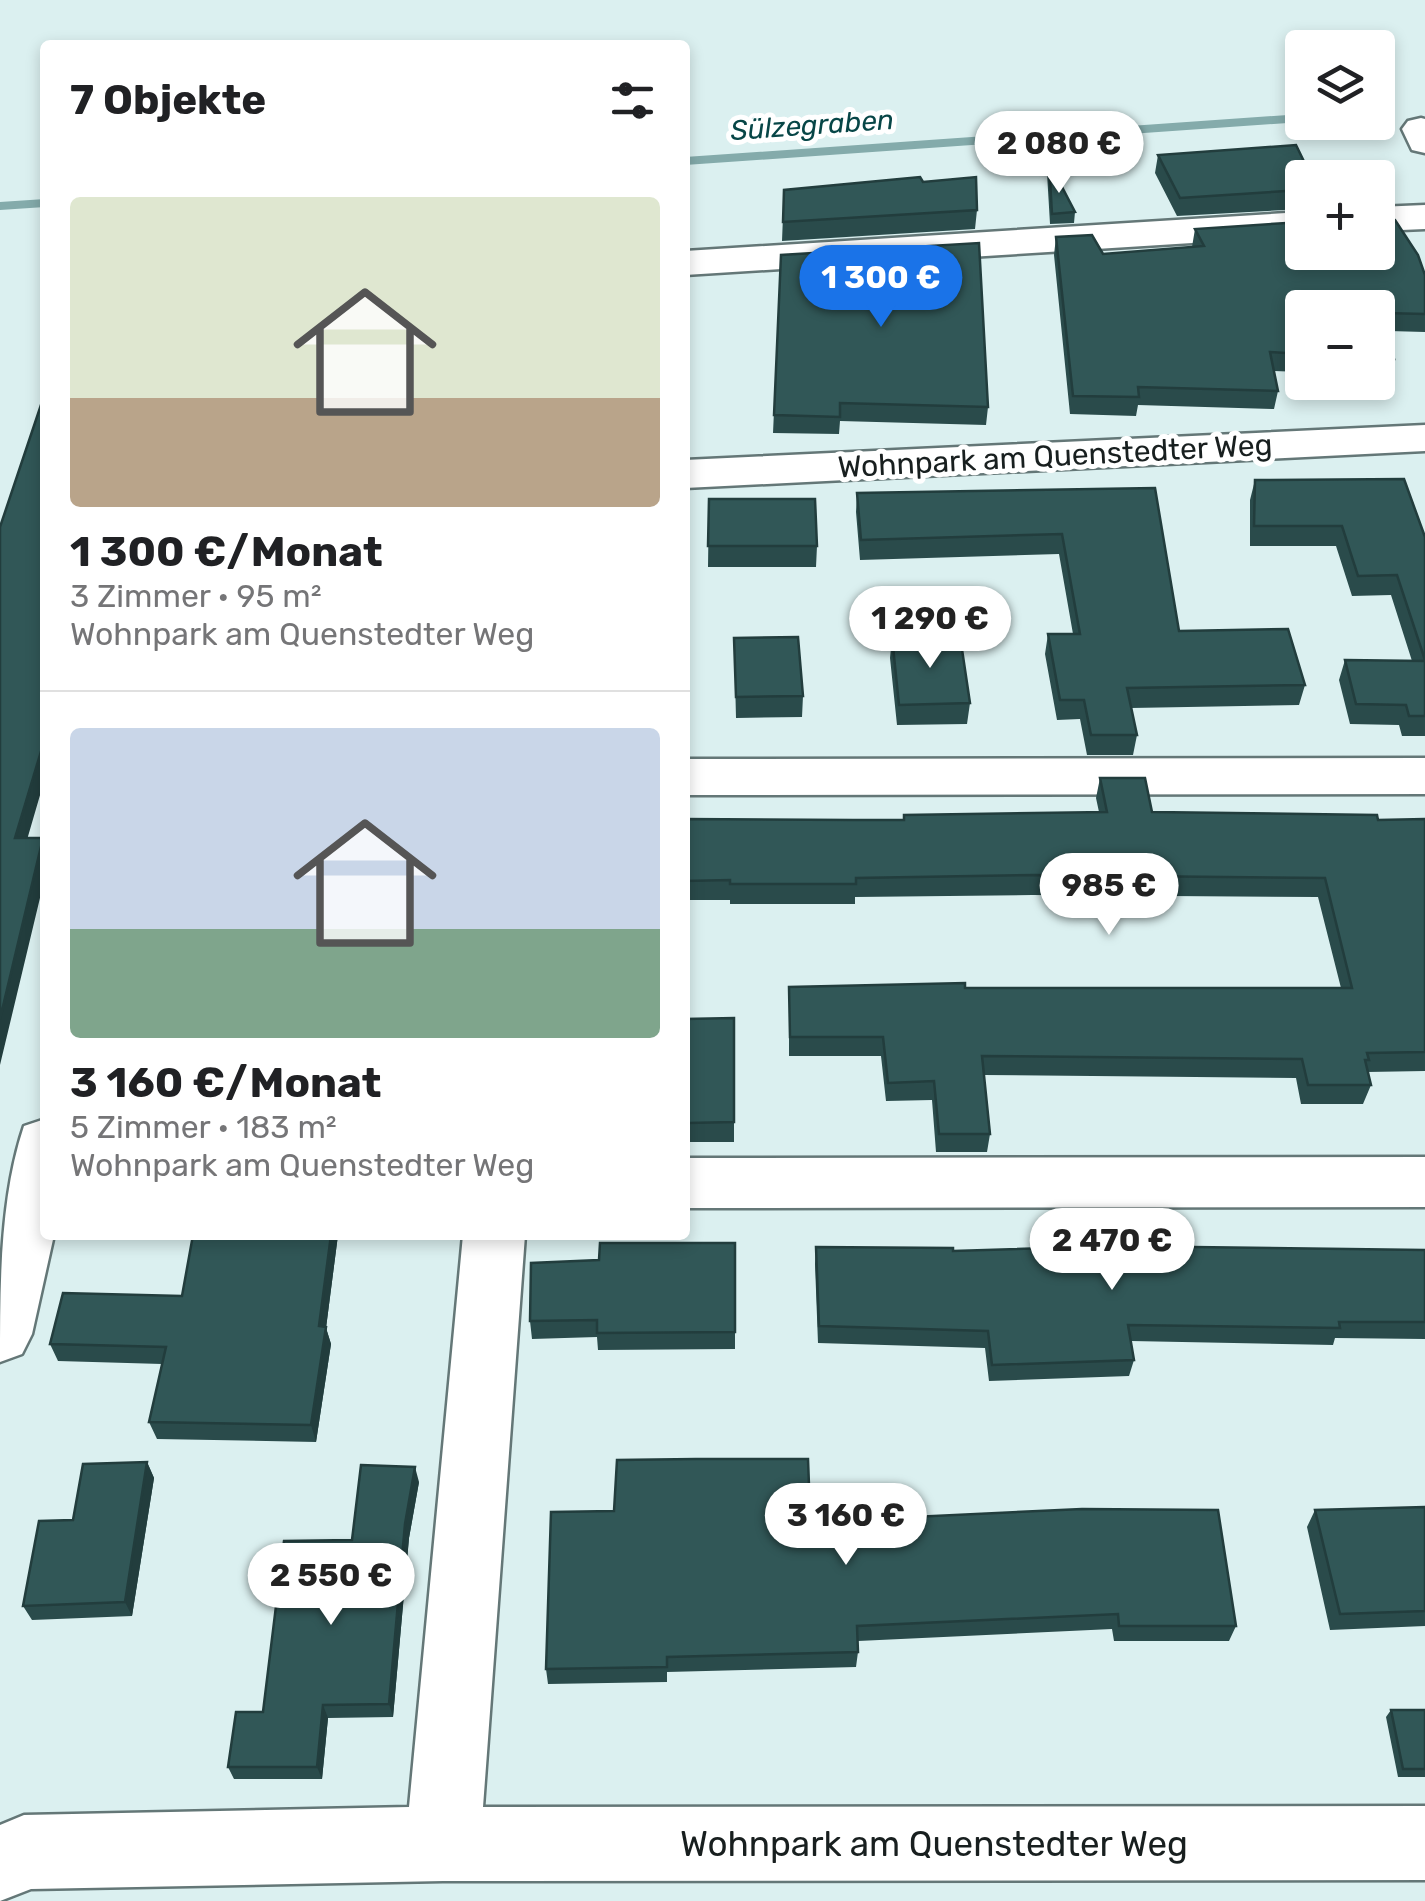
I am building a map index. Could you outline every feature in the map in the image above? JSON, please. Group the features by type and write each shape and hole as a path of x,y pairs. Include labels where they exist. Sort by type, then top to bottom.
{"street":[{"path":"1395,219 1425,218"},
{"path":"690,264 1285,225"},
{"name":"Wohnpark am Quenstedter Weg","path":"690,474 1425,438"},
{"path":"690,778 1425,776"},
{"path":"0,1334 40,1164"},
{"path":"690,1183 1425,1182"},
{"path":"444,1844 494,1240"},
{"name":"Wohnpark am Quenstedter Weg","path":"0,1865 24,1852 444,1844 1425,1843"}],"building":[{"path":"1296,145 1303,160 1285,160 1285,191 1180,198 1158,155"},
{"path":"1049,162 1075,212 1052,214"},
{"path":"920,177 923,182 976,177 977,210 783,222 784,190"},
{"path":"1395,220 1418,255 1425,275 1425,314 1395,313 1395,290 1285,290 1285,353 1270,352 1278,391 1138,387 1139,397 1073,396 1056,237 1092,235 1103,254 1204,246 1195,229 1285,223 1285,270 1395,270"},
{"path":"979,243 988,407 840,403 840,417 774,415 781,255"},
{"path":"40,408 40,755 15,838 40,838 40,851 0,1019 0,527"},
{"path":"1404,479 1425,537 1425,660 1397,575 1358,576 1342,526 1254,526 1255,480"},
{"path":"1155,488 1179,631 1288,629 1305,685 1127,688 1137,735 1091,735 1084,700 1060,700 1048,634 1080,634 1062,534 861,540 857,493"},
{"path":"709,499 815,499 817,546 708,546"},
{"path":"960,636 970,703 899,705 892,637"},
{"path":"798,637 803,696 736,697 734,638"},
{"path":"1345,660 1425,661 1425,716 1409,716 1406,705 1356,704"},
{"path":"1100,778 1145,778 1152,812 1425,819 1425,1052 1367,1053 1371,1085 1308,1085 1302,1059 982,1056 990,1134 939,1134 934,1081 888,1083 883,1037 790,1037 789,987 965,983 965,988 1352,988 1325,878 1035,875 856,878 856,884 690,881 690,819 904,820 904,815 1107,812"},
{"path":"734,1018 734,1122 690,1123 690,1019"},
{"path":"192,1240 330,1240 319,1326 326,1327 311,1425 149,1422 166,1347 50,1344 63,1293 182,1296"},
{"path":"600,1243 735,1243 735,1332 597,1333 597,1320 530,1321 531,1263 599,1260"},
{"path":"1113,1246 1425,1250 1425,1322 1339,1322 1340,1328 1128,1325 1134,1360 992,1365 988,1331 819,1326 816,1247 953,1251"},
{"path":"808,1459 810,1512 848,1511 849,1520 1082,1509 1218,1510 1236,1626 1119,1626 1118,1614 857,1626 858,1652 667,1657 667,1667 546,1669 551,1512 614,1511 617,1460"},
{"path":"147,1462 125,1602 23,1606 39,1521 73,1520 83,1464"},
{"path":"361,1465 415,1467 405,1524 389,1704 323,1705 317,1767 228,1767 236,1712 263,1712 284,1541 352,1540"},
{"path":"1425,1507 1425,1611 1340,1614 1315,1510"},
{"path":"1391,1710 1425,1710 1425,1769 1403,1769"}],"waterway":[{"name":"Sülzegraben","path":"690,161 1285,119"},
{"name":"Sülzegraben","path":"0,206 40,203"}]}
